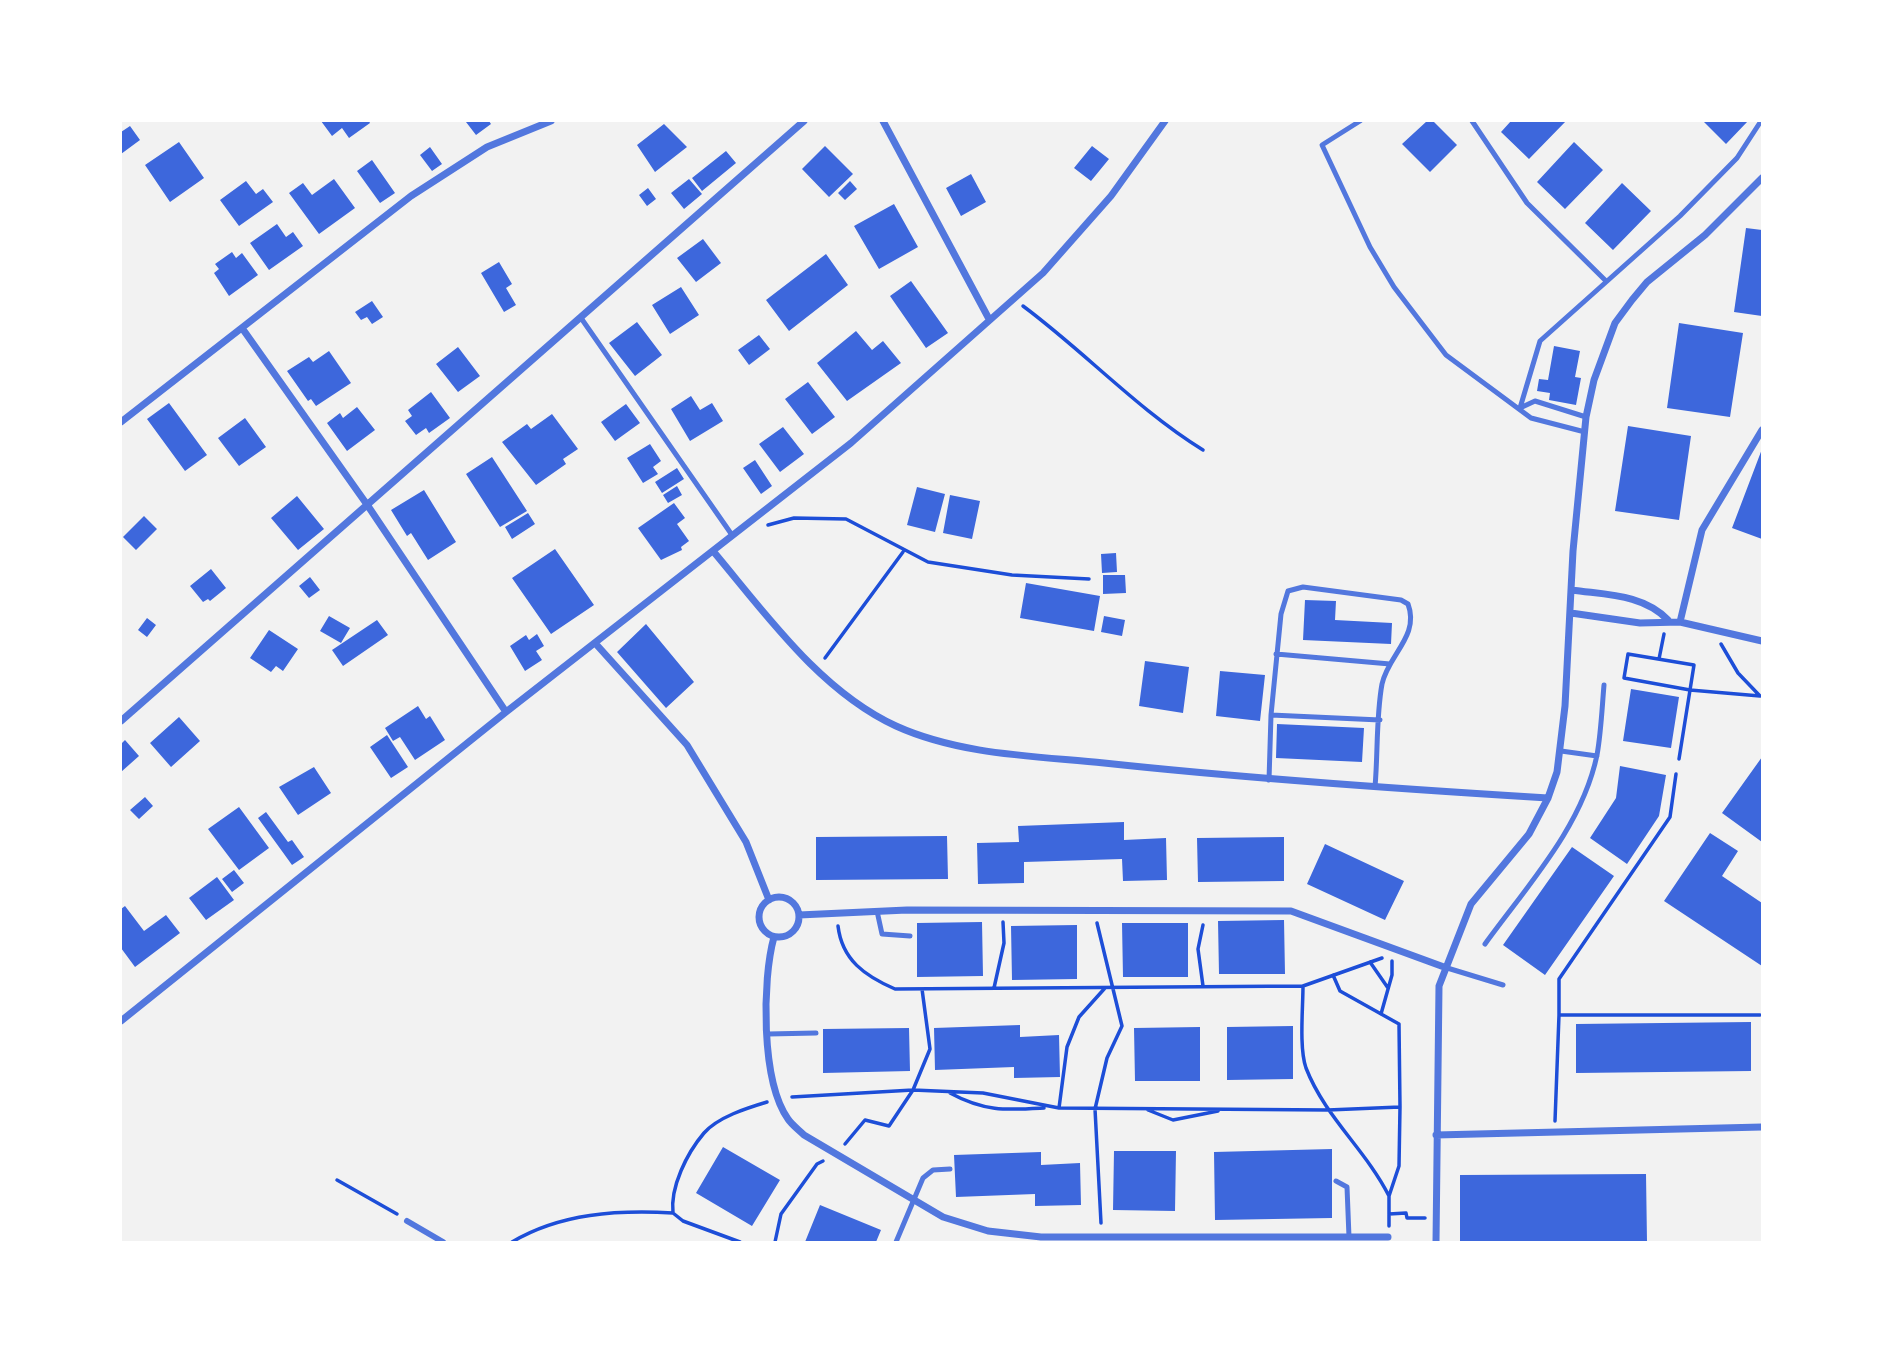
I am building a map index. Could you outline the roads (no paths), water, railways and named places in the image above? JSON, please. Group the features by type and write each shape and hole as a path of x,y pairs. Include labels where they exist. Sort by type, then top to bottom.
{"street":[{"path":"121,422 411,196 487,147 551,121"},
{"path":"121,721 804,121"},
{"path":"883,121 989,319"},
{"path":"121,1021 506,712 851,443 1043,273 1111,196 1165,121"},
{"path":"1436,1242 1439,986 1444,967 1471,904 1529,834 1548,798 1560,751 1586,417 1604,348 1615,323 1647,282 1705,234 1762,177"},
{"path":"242,328 368,506 506,712"},
{"path":"1680,622 1702,530 1762,430"},
{"path":"713,551 817,668 858,704 896,726 940,741 986,751 1269,780 1548,798"},
{"path":"1572,590 1639,600 1656,608 1668,620"},
{"path":"1571,613 1640,623 1668,620 1762,641"},
{"path":"595,643 687,745 746,842 769,900"},
{"path":"785,898 799,915 795,930 774,937 762,927 760,920 763,906 769,900 785,898"},
{"path":"799,915 877,911 1291,911 1444,967"},
{"path":"774,937 765,976 768,1034 772,1080 788,1119 803,1135 943,1217 988,1231 1041,1237 1388,1237"},
{"path":"1436,1135 1762,1127"},
{"path":"407,1221 443,1242"}],"lane":[{"path":"1360,121 1322,145 1370,247 1394,287 1446,355 1468,374 1531,418 1585,432"},
{"path":"1472,121 1527,203 1606,281"},
{"path":"1520,408 1540,341 1680,216 1737,158 1760,121"},
{"path":"580,318 732,535"},
{"path":"1520,408 1535,401 1586,417"},
{"path":"1269,780 1276,654 1288,591 1303,587 1401,600 1408,604 1411,623 1405,642 1390,664 1382,683 1375,787"},
{"path":"1276,654 1390,664"},
{"path":"1485,944 1549,859 1584,791 1597,756 1604,685"},
{"path":"1271,715 1380,720"},
{"path":"1560,751 1597,756"},
{"path":"877,911 882,934 909,936"},
{"path":"1444,967 1503,985"},
{"path":"768,1034 816,1033"},
{"path":"897,1242 927,1173 950,1169"},
{"path":"1336,1181 1347,1187 1349,1237"}]}
